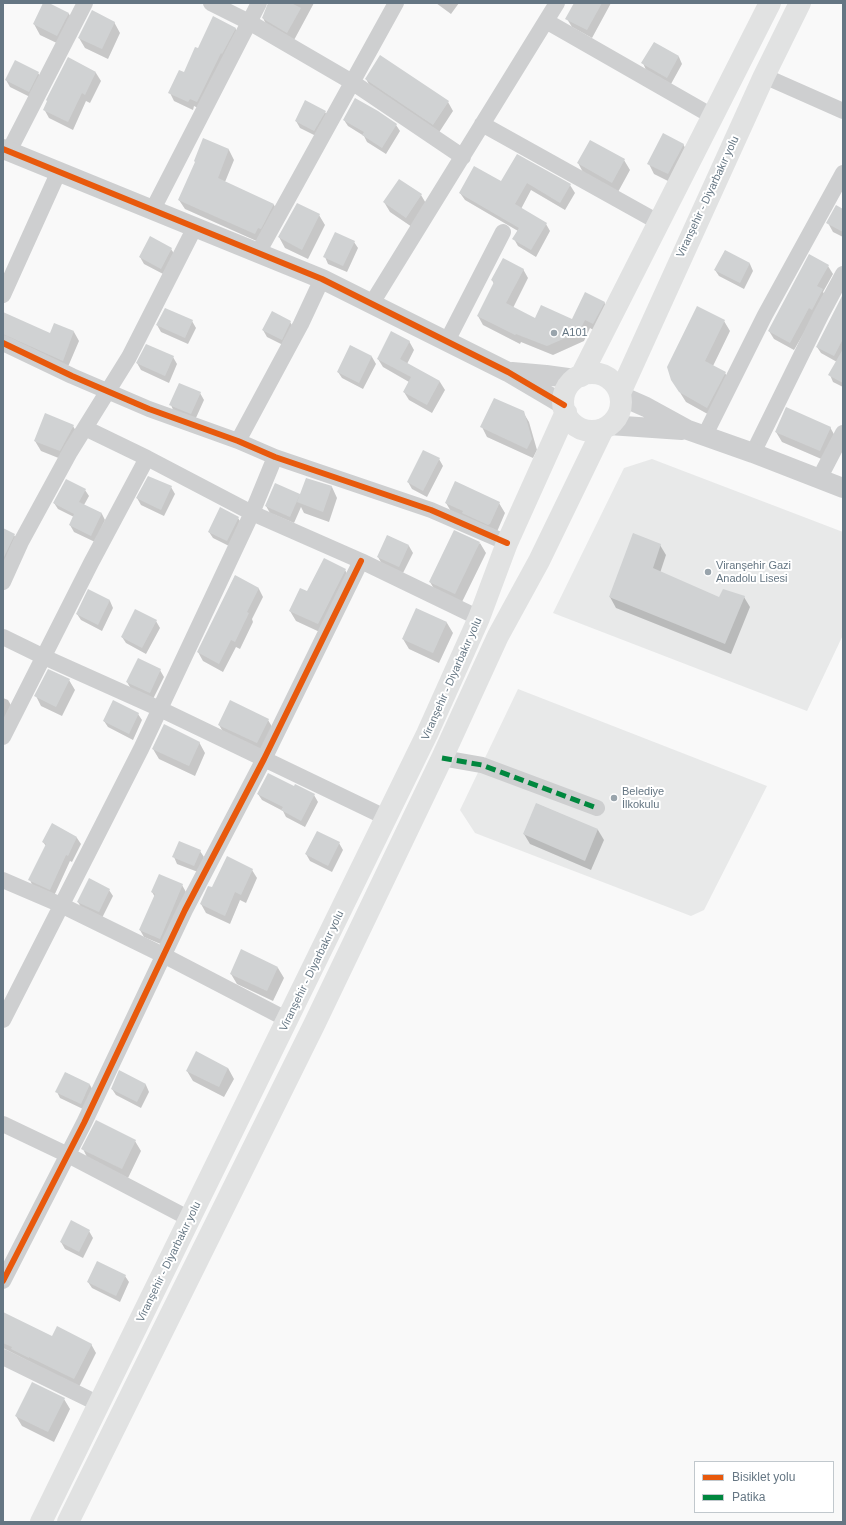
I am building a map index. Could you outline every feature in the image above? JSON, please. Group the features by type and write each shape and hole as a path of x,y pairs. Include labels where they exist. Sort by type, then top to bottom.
{"main road":[{"path":"578,377 588,373 604,376 614,383 620,394 621,404 615,420 606,427 594,430 585,430 570,420 565,408 566,390 578,377 770,3"},
{"name":"Viranşehir - Diyarbakır yolu","path":"620,394 764,76 800,3"},
{"name":"Viranşehir - Diyarbakır yolu","path":"41,1522 427,734 479,618 507,543 565,408"},
{"path":"68,1522 314,1025 442,758 498,636 539,561 606,427"}],"street":[{"path":"85,3 6,150 322,278 508,372 565,408"},
{"path":"211,3 249,22 352,82 463,157"},
{"path":"154,209 259,3"},
{"path":"258,253 396,3"},
{"path":"372,303 557,3"},
{"path":"546,21 712,116"},
{"path":"764,76 843,111"},
{"path":"482,124 658,222"},
{"path":"3,295 59,171"},
{"path":"696,433 768,309 843,173"},
{"path":"3,582 21,542 70,452 129,356 195,227"},
{"path":"447,341 503,232"},
{"path":"753,453 821,315 843,274"},
{"path":"238,441 301,324 322,278"},
{"path":"3,343 107,392 149,409 238,441 275,457 432,510 507,543"},
{"path":"508,372 578,377"},
{"path":"620,394 696,433 753,453 843,488"},
{"path":"606,427 696,433"},
{"path":"85,428 147,458 252,513 361,561 479,618"},
{"path":"819,479 843,433"},
{"path":"3,1020 160,709 252,513 275,457"},
{"path":"3,737 91,563 147,458"},
{"path":"3,1281 84,1123 185,910 264,759 361,561"},
{"path":"3,637 160,709 387,818"},
{"path":"442,758 482,765 598,808"},
{"path":"3,880 61,905 164,955 288,1020"},
{"path":"3,1124 68,1155 190,1219"},
{"path":"3,1357 99,1404"}],"shaded area":[{"name":"Viranşehir Gazi Anadolu Lisesi","path":"652,459 843,532 843,635 807,711 553,613 624,468"},
{"name":"Belediye İlkokulu","path":"518,689 767,786 704,910 691,916 475,833 460,810"}],"building":[{"path":"43,3 49,3 69,13 57,36 33,24"},
{"path":"268,3 291,3 301,8 287,33 262,18"},
{"path":"574,3 602,3 587,30 565,19"},
{"path":"92,10 115,22 102,49 78,38"},
{"path":"213,16 236,28 222,54 221,53 197,102 190,99 188,102 168,93 179,70 184,72 195,47 198,48"},
{"path":"654,42 679,56 667,78 641,63"},
{"path":"380,55 449,101 433,125 365,79"},
{"path":"68,57 96,72 85,95 82,93 68,122 43,110 47,101 46,100"},
{"path":"15,60 39,72 29,92 5,80"},
{"path":"355,98 397,124 382,148 362,135 364,132 343,120"},
{"path":"305,100 326,111 314,131 295,121"},
{"path":"663,133 684,144 668,174 647,164"},
{"path":"203,138 229,149 218,178 274,204 261,229 258,228 255,234 178,200 195,162 194,161"},
{"path":"590,140 625,159 612,183 577,163"},
{"path":"517,154 571,184 560,203 527,183 515,204 547,223 531,250 512,239 519,228 459,193 474,166 501,181"},
{"path":"399,179 422,194 406,218 383,202"},
{"path":"297,203 320,214 302,250 278,237"},
{"path":"836,205 843,209 843,232 826,223"},
{"path":"335,232 355,241 343,266 323,257"},
{"path":"150,236 172,248 161,269 139,257"},
{"path":"725,250 750,263 740,283 714,270"},
{"path":"809,254 829,265 817,286 823,289 812,310 809,308 790,343 768,331"},
{"path":"503,258 524,269 506,303 535,318 541,305 572,319 585,292 605,302 593,324 585,320 579,332 547,346 516,334 515,335 477,316 494,282 491,280"},
{"path":"843,294 843,339 834,356 816,347"},
{"path":"697,306 725,320 705,361 726,372 707,408 679,392 671,380 667,367"},
{"path":"165,308 193,320 185,338 156,325"},
{"path":"272,311 291,321 282,340 262,330"},
{"path":"3,312 50,333 54,323 74,331 63,361 3,334"},
{"path":"391,331 410,341 400,359 440,381 427,405 403,392 411,377 377,359"},
{"path":"146,344 174,356 165,376 136,363"},
{"path":"350,345 372,356 359,383 337,372"},
{"path":"843,349 843,383 828,375"},
{"path":"179,383 201,392 191,414 169,405"},
{"path":"494,398 524,411 532,439 527,449 480,427"},
{"path":"786,407 831,427 820,451 775,432"},
{"path":"45,413 74,425 60,451 34,441"},
{"path":"423,450 440,458 423,491 407,482"},
{"path":"148,476 172,486 161,510 136,498"},
{"path":"306,478 332,486 323,512 297,502"},
{"path":"66,479 86,489 79,502 102,513 91,536 69,525 74,514 53,503"},
{"path":"455,481 500,502 490,524 488,525 462,513 463,511 445,503"},
{"path":"275,483 300,494 290,517 265,506"},
{"path":"220,507 239,517 227,541 208,532"},
{"path":"3,528 15,534 3,559"},
{"path":"454,530 480,542 455,594 429,582"},
{"path":"633,533 661,544 653,568 719,597 723,589 745,596 725,644 609,597"},
{"path":"387,535 409,545 399,567 377,557"},
{"path":"324,558 346,569 318,624 289,611 300,588 307,591"},
{"path":"235,575 259,588 247,612 249,613 235,642 231,640 219,664 197,652"},
{"path":"88,589 110,600 98,625 76,614"},
{"path":"416,608 447,622 433,653 402,639"},
{"path":"135,609 157,620 142,648 121,637"},
{"path":"138,658 161,669 150,693 126,682"},
{"path":"48,669 70,679 56,707 34,696"},
{"path":"113,700 139,713 129,734 103,721"},
{"path":"230,700 269,719 257,743 218,725"},
{"path":"164,724 200,742 189,766 152,749"},
{"path":"268,773 294,786 295,784 315,794 301,821 281,810 283,807 257,794"},
{"path":"536,803 598,829 585,861 523,834"},
{"path":"52,823 77,837 68,856 66,855 50,890 28,880 46,844 42,842"},
{"path":"317,831 340,842 328,866 305,854"},
{"path":"179,841 201,850 194,866 172,857"},
{"path":"227,856 253,869 241,895 235,892 225,916 200,904 208,886 212,887"},
{"path":"159,874 183,884 160,939 139,930 155,894 151,892"},
{"path":"89,878 110,889 99,912 77,902"},
{"path":"241,949 278,967 267,991 230,974"},
{"path":"196,1051 228,1068 219,1087 186,1071"},
{"path":"119,1070 146,1084 137,1102 111,1089"},
{"path":"65,1072 90,1084 81,1104 55,1092"},
{"path":"96,1120 136,1140 122,1169 81,1149"},
{"path":"71,1220 90,1230 79,1252 60,1242"},
{"path":"97,1261 126,1275 116,1296 87,1282"},
{"path":"3,1312 52,1336 57,1326 92,1344 74,1379 11,1349 12,1347 3,1343"},
{"path":"32,1382 65,1398 48,1432 15,1416"}],"marked path":[{"path":"442,758 482,765 597,808"}],"cycle path":[{"path":"3,149 322,279 508,372 564,405"},
{"path":"3,343 72,376 149,409 238,441 275,457 431,510 507,543"},
{"path":"3,1281 84,1123 185,910 264,759 361,561"}],"place":[{"name":"A101","path":"554,333"},
{"name":"Viranşehir Gazi Anadolu Lisesi","path":"708,572"},
{"name":"Belediye İlkokulu","path":"614,798"}]}
